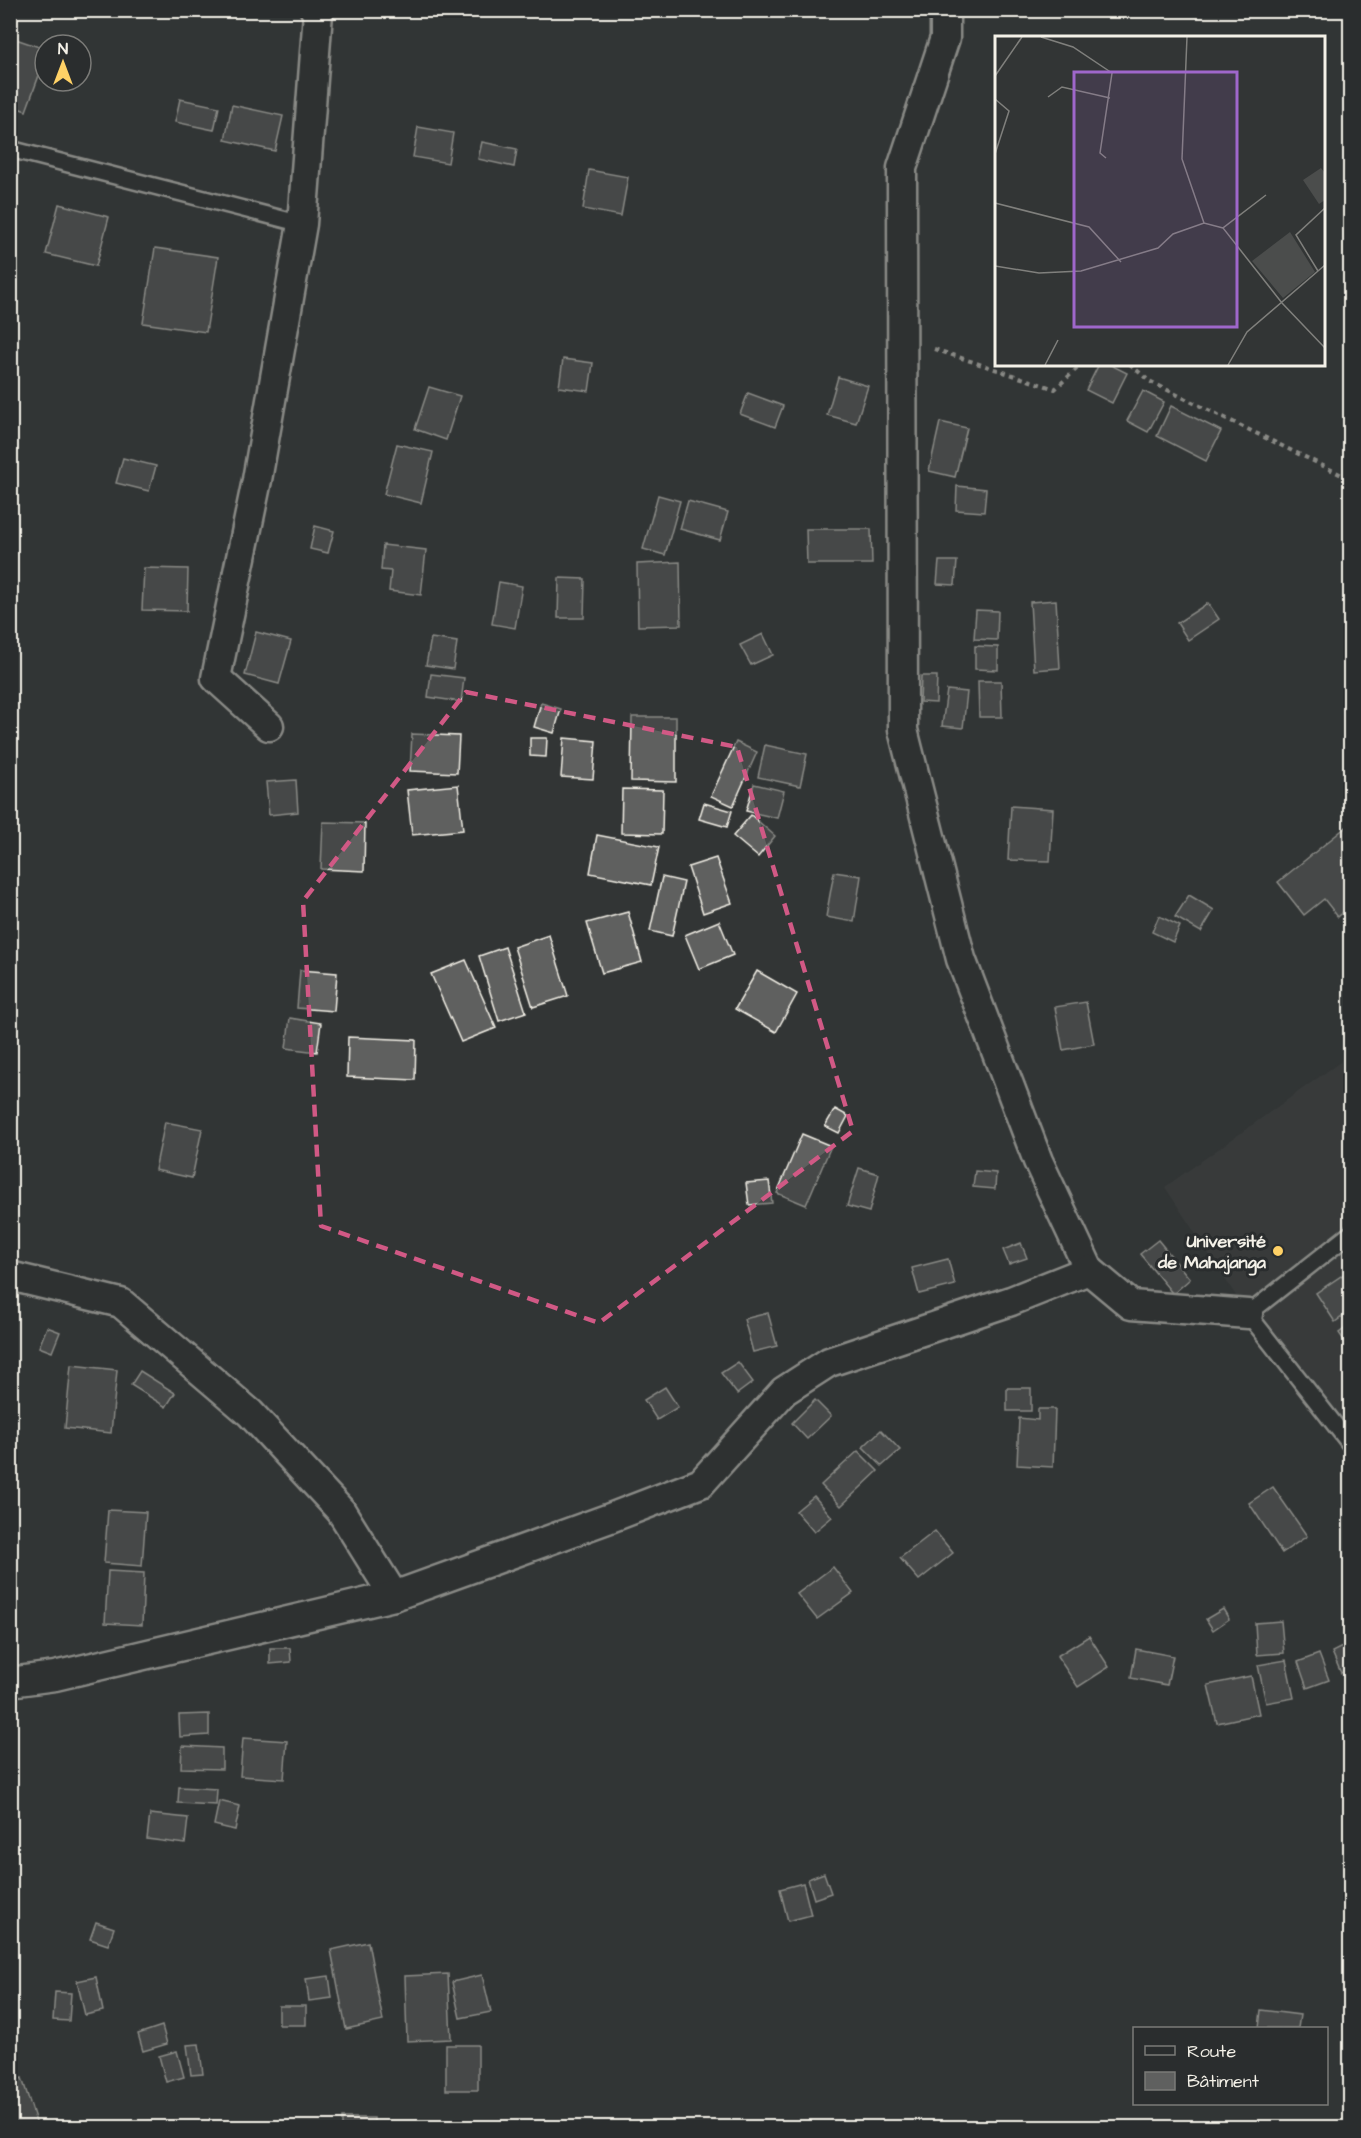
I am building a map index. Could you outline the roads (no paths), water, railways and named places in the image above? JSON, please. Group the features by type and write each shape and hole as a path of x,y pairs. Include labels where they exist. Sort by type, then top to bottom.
{"street":[{"path":"268,726 216,678 257,480 302,224 318,13 315,10"},
{"path":"945,10 945,38 902,168 903,730 961,959 1038,1161 1089,1270 1131,1305 1248,1314"},
{"path":"10,1682 56,1676 394,1596 610,1518 701,1483 784,1391 829,1362 1011,1301 1089,1270"},
{"path":"10,1276 121,1303 250,1413 341,1511 394,1596"}],"lane":[{"path":"10,149 302,224"},
{"path":"1350,1234 1248,1314 1350,1444"}],"place":[{"name":"Université de Mahajanga","path":"1278,1251"}]}
